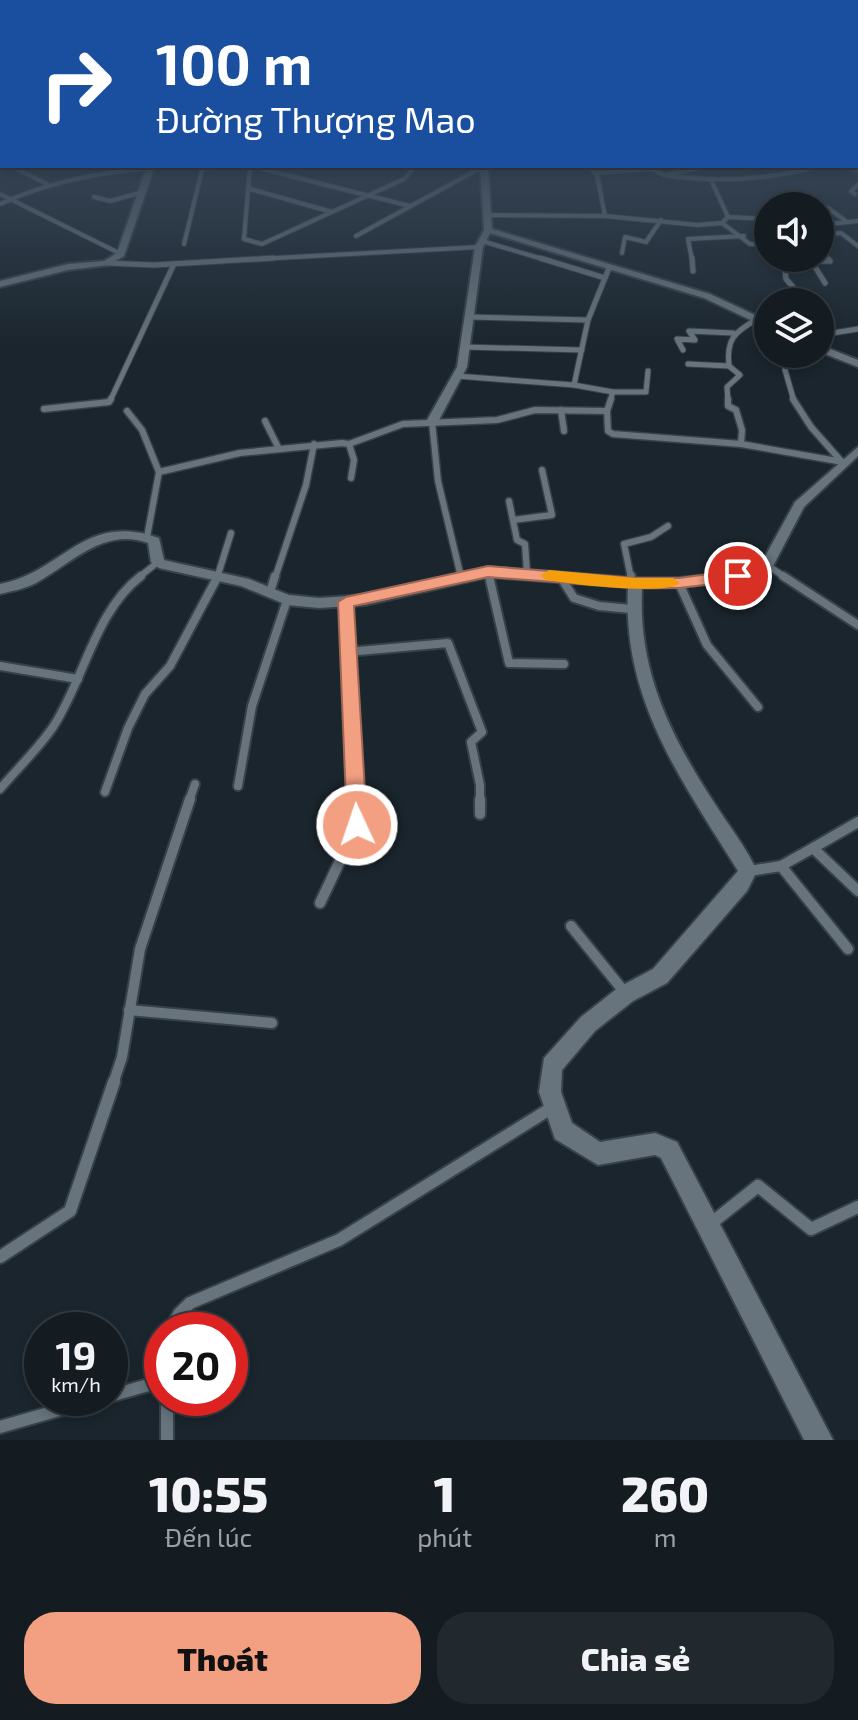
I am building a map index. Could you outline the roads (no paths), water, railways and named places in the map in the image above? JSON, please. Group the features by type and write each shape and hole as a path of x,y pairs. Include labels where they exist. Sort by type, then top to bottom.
{"street":[{"path":"0,284 68,267 106,263 121,254 135,215"},
{"path":"432,422 462,367 480,244 488,230 488,215"},
{"path":"488,230 707,296 754,319"},
{"path":"834,354 858,364"},
{"path":"0,589 27,582 92,540 120,534 147,537 156,545 158,562 218,576 287,600 346,602 488,572 634,583 679,583 738,576 767,565 799,505 858,450"},
{"path":"634,583 631,609 646,691 691,779 748,871 740,885 660,976 626,994 588,1024 552,1066 550,1092 563,1131 598,1154 655,1144 669,1150 819,1440"}],"lane":[{"path":"43,215 121,254"},
{"path":"184,244 191,215"},
{"path":"247,215 244,239 262,244 325,215"},
{"path":"356,236 393,215"},
{"path":"511,215 605,216 698,225 722,223 728,217 754,218"},
{"path":"838,215 847,222"},
{"path":"622,253 625,237 646,242 661,220"},
{"path":"834,223 858,221"},
{"path":"722,223 754,244"},
{"path":"834,234 841,233 857,244"},
{"path":"693,271 688,239 744,236"},
{"path":"106,263 174,264 480,244 605,278"},
{"path":"44,409 109,402 174,264"},
{"path":"574,385 588,320 609,268"},
{"path":"818,272 825,283"},
{"path":"470,317 588,320"},
{"path":"729,366 727,344 733,333 754,321"},
{"path":"834,333 858,329"},
{"path":"683,350 677,339 695,340 689,331 733,333"},
{"path":"465,347 582,350"},
{"path":"688,364 729,366 740,375 727,387 728,406 736,410 742,430 741,444"},
{"path":"788,368 796,404 822,442 843,462"},
{"path":"456,376 574,385 613,392 646,392 648,371"},
{"path":"613,392 607,411 608,431 613,434 741,444 843,462"},
{"path":"159,472 278,447 349,444 399,425 497,420 535,410 607,411"},
{"path":"561,410 564,431"},
{"path":"127,411 142,430 159,472 147,537"},
{"path":"265,421 278,447"},
{"path":"432,422 438,481 461,577"},
{"path":"270,592 306,485 314,444"},
{"path":"349,444 354,460 351,478"},
{"path":"513,520 552,515 542,470"},
{"path":"509,501 517,540 525,544 527,573"},
{"path":"634,583 624,544 651,537 668,526"},
{"path":"105,792 128,728 145,694 170,666 218,576 231,533"},
{"path":"0,789 53,727 109,616 130,584 158,562"},
{"path":"767,565 858,625"},
{"path":"488,572 509,663 564,664"},
{"path":"560,576 574,598 599,606 631,609"},
{"path":"679,583 707,645 758,707"},
{"path":"238,786 252,706 287,600"},
{"path":"320,903 357,825 346,602"},
{"path":"347,652 448,643 482,732 471,742 480,785 480,814"},
{"path":"0,666 78,679"},
{"path":"0,1257 70,1211 122,1057 140,949 195,784"},
{"path":"748,871 781,866 858,822"},
{"path":"813,848 858,891"},
{"path":"781,866 848,949"},
{"path":"571,926 626,994"},
{"path":"129,1010 272,1023"},
{"path":"181,1312 190,1303 339,1240 554,1107"},
{"path":"708,1226 758,1186 811,1229 858,1207"},
{"path":"0,1427 38,1416"},
{"path":"167,1416 167,1440"}]}
